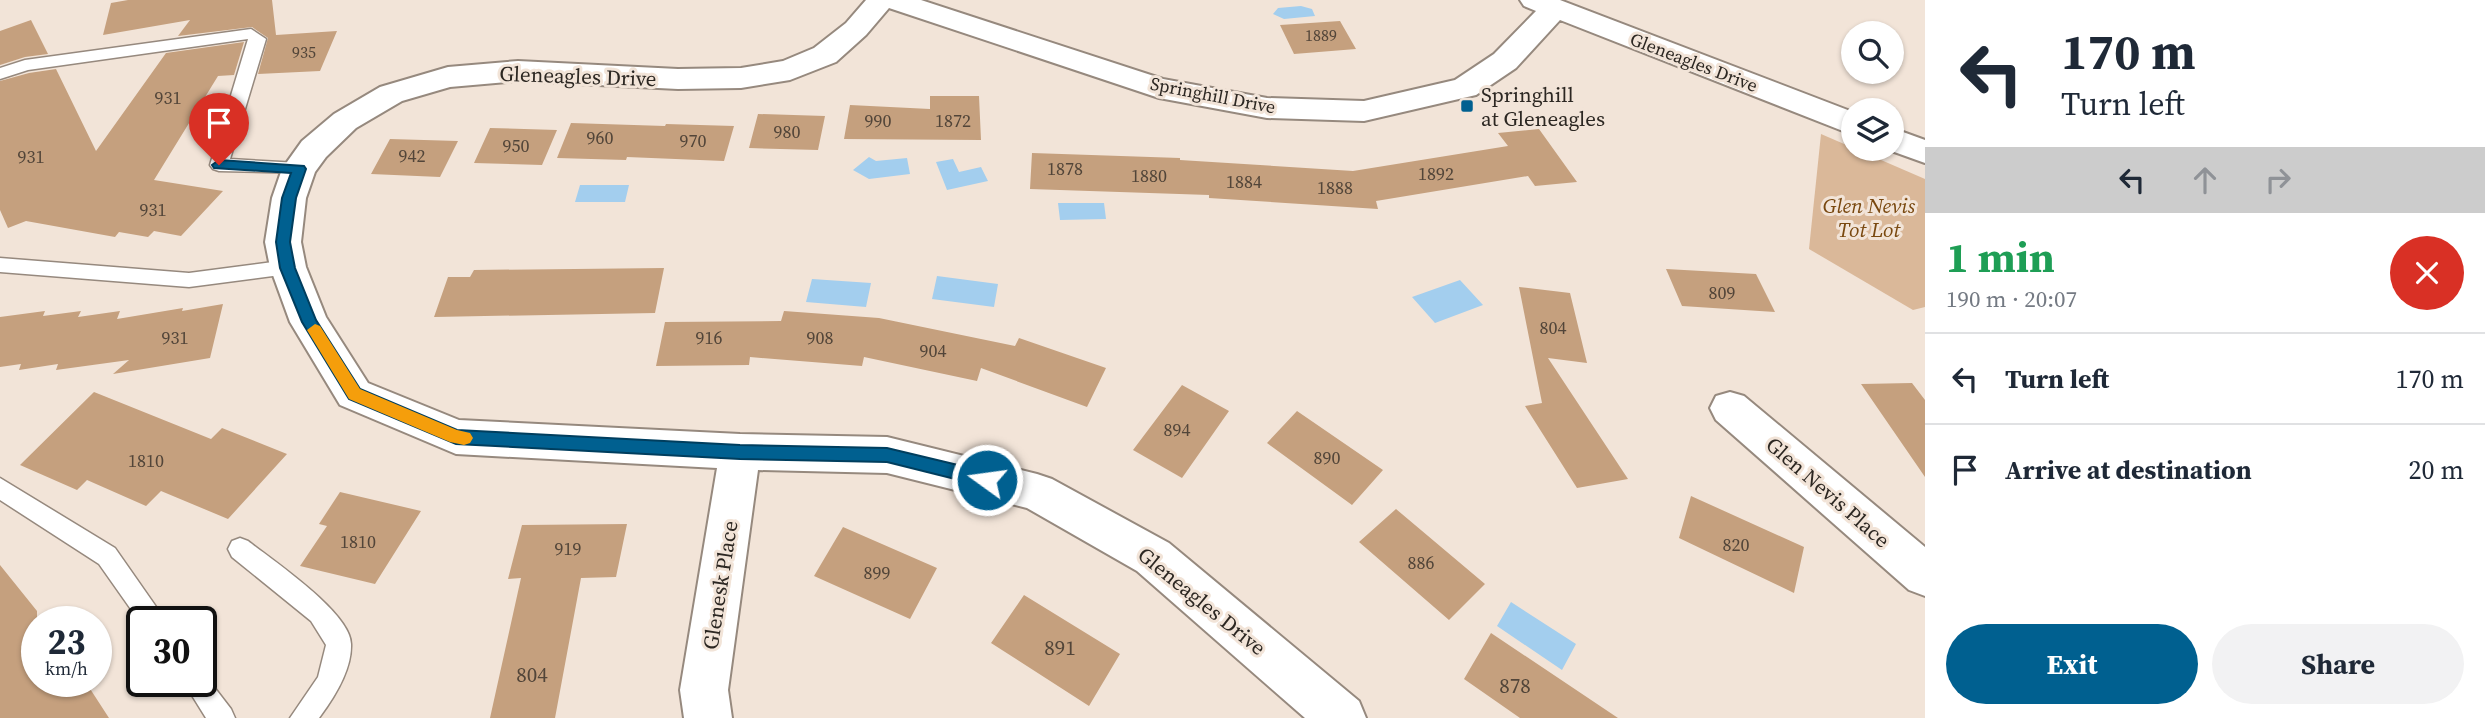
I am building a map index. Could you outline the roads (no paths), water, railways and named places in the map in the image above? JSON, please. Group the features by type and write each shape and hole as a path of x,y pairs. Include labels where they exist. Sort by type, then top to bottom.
{"street":[{"name":"Gleneagles Drive","path":"881,0 856,29 825,55 790,70 741,78 678,79 518,71 436,81 391,94 345,121 314,149 299,169 289,198 283,242 288,268 309,322 354,394 456,437 740,452 887,455 1037,492 1153,557 1342,718"},
{"name":"Springhill Drive","path":"892,0 1159,88 1267,108 1364,111 1465,88 1505,61 1545,4"},
{"name":"Gleneagles Drive","path":"1545,4 1841,119"},
{"path":"1904,144 1925,152"},
{"name":"Glen Nevis Place","path":"1730,408 1925,575"},
{"name":"Glenesk Place","path":"709,718 704,690 740,452"}],"lane":[{"path":"0,74 25,65 251,34 258,39 219,165 299,169"},
{"path":"0,265 189,280 288,268"},
{"path":"0,488 107,556 143,606"},
{"path":"240,549 320,613 339,643 329,683 303,718"},
{"path":"207,697 222,718"}],"water":[{"path":"1301,6 1312,9 1315,16 1284,19 1273,14 1278,8"},
{"path":"869,157 876,161 907,158 910,174 869,179 853,170"},
{"path":"953,159 959,172 981,167 988,181 947,190 936,162"},
{"path":"580,185 629,185 625,202 575,202"},
{"path":"1058,203 1104,203 1106,219 1060,220"},
{"path":"937,276 998,284 994,307 932,299"},
{"path":"812,279 871,283 866,307 806,302"},
{"path":"1460,280 1483,305 1435,323 1412,297"},
{"path":"1511,602 1576,644 1562,670 1497,626"}],"place":[{"name":"Springhill at Gleneagles","path":"1467,106"}],"park label":[{"name":"Glen Nevis Tot Lot","path":"1869,217"}]}
